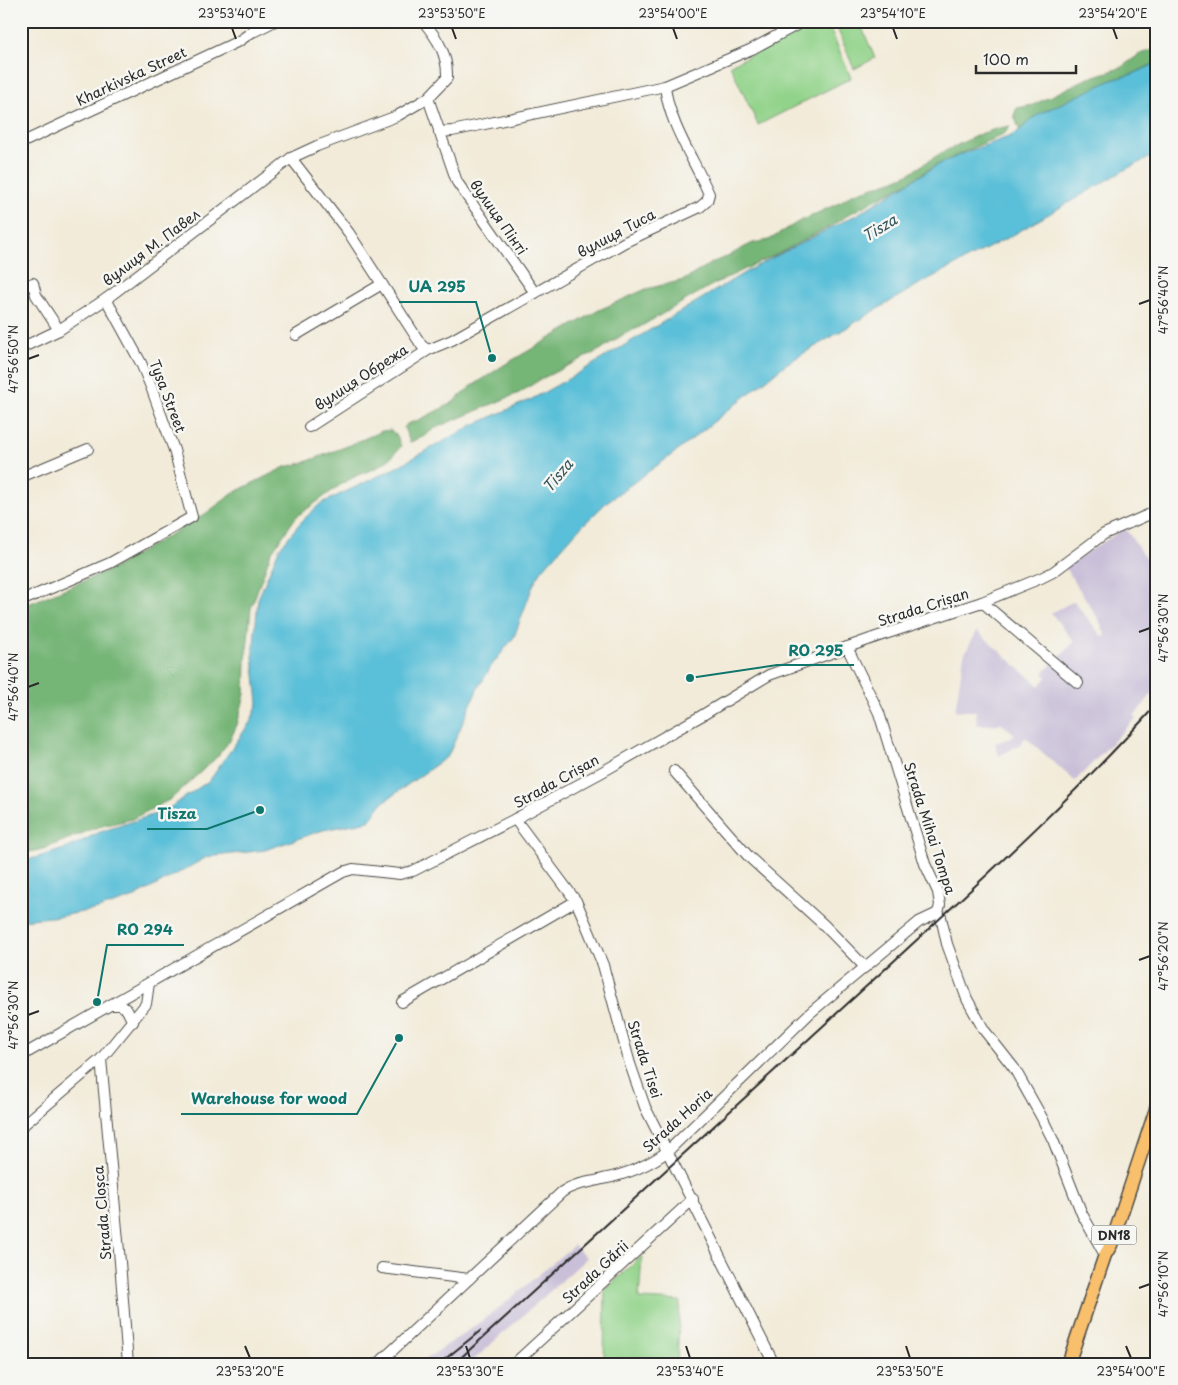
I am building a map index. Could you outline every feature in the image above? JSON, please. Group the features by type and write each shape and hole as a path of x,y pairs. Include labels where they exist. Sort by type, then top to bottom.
{"main road":[{"name":"DN18","path":"1068,1364 1111,1245 1157,1106"}],"street":[{"name":"Kharkivska Street","path":"252,32 261,21"},
{"name":"Kharkivska Street","path":"21,143 239,41 252,32 275,21"},
{"path":"423,21 433,33 445,54 448,66 447,78 428,98"},
{"path":"439,132 452,131 665,86 752,49 804,21"},
{"name":"вулиця Тиса","path":"428,350 452,340 625,242 700,207 707,201 709,194 678,131 666,99 665,86"},
{"name":"вулиця Пінті","path":"428,98 457,182 536,293"},
{"name":"вулиця М. Павел","path":"21,348 59,330 106,299 291,158 317,146 397,116 428,98"},
{"path":"291,158 348,233 422,346 428,350"},
{"path":"21,290 33,283 36,295 59,330"},
{"path":"296,335 382,284"},
{"name":"Tysa Street","path":"21,600 110,563 192,517 174,450 150,387 140,363 106,299"},
{"name":"вулиця Обрежа","path":"309,427 428,350"},
{"path":"21,477 88,449"},
{"name":"Strada Crișan","path":"21,1056 343,872 353,868 400,874 413,871 515,820 676,730 769,675 982,602 1047,575 1104,534 1157,511"},
{"path":"982,602 1078,683"},
{"name":"Strada Mihai Tompa","path":"848,647 878,713 925,864 938,892 940,905 938,913 941,917 947,944 967,999 984,1030 1014,1068 1041,1116 1082,1214 1106,1255"},
{"path":"674,771 749,857 824,925 865,967"},
{"name":"Strada Tisei","path":"515,820 576,901 603,965 645,1107 774,1364"},
{"path":"402,1002 576,901"},
{"name":"Strada Horia","path":"378,1364 468,1279 569,1188 577,1184 630,1172 656,1161 810,1013 919,922 938,913"},
{"path":"21,1127 101,1059 146,1004 149,983"},
{"path":"110,1005 121,1005 127,1010 133,1022"},
{"name":"Strada Cloșca","path":"101,1059 128,1364"},
{"name":"Strada Gării","path":"514,1364 693,1200"},
{"path":"382,1268 468,1279"}],"shaded area":[{"path":"1125,528 1157,576 1157,688 1134,716 1136,718 1075,781 1025,737 1021,744 999,756 995,743 1012,738 1015,734 999,722 1000,724 977,725 976,711 955,711 964,655 977,631 1039,686 1047,677 1043,673 1074,642 1051,613 1074,601 1102,637 1106,636 1099,620 1065,567"},
{"path":"574,1245 587,1258 469,1364 418,1364 499,1308"}],"green space":[{"path":"827,21 851,78 758,125 730,65"},
{"path":"854,21 859,21 875,58 854,69 837,28"},
{"path":"1153,50 1157,51 1157,61 1155,63 1133,74 1112,80 1043,112 1026,124 1020,131 1014,115 1017,108 1033,105 1086,79 1120,68 1140,54"},
{"path":"1010,126 1005,133 931,168 831,226 776,255 712,285 638,328 624,334 600,350 541,379 519,393 435,428 423,437 410,442 404,428 407,424 452,403 469,388 504,365 599,310 646,289 684,280 713,262 753,243 769,240 798,222 839,203 852,194 910,173 941,153 980,134"},
{"path":"391,430 397,436 401,446 391,458 376,468 343,483 296,517 271,553 251,608 245,694 237,725 230,740 217,757 171,799 132,819 98,827 43,849 21,854 21,607 112,569 205,514 235,492 285,467 303,463 382,431"},
{"path":"642,1256 639,1299 680,1301 677,1364 604,1364 605,1290"}],"water":[{"path":"1157,63 1157,154 1130,167 1011,236 921,283 786,364 677,451 608,501 575,533 542,570 534,583 514,637 492,665 478,688 448,756 382,803 369,821 323,830 265,850 207,857 135,897 98,909 61,916 21,920 21,860 35,858 68,848 100,832 165,811 210,780 251,721 258,703 253,656 258,599 279,549 300,523 320,504 393,469 473,425 532,399 577,374 749,270 856,215 939,164 1011,136 1020,131 1031,119 1043,112 1112,80 1133,74"}],"railway":[{"path":"454,1364 988,874 1091,774 1157,704"},
{"path":"439,1364 480,1331"}],"place":[{"name":"UA 295","path":"492,358"},
{"name":"RO 295","path":"690,678"},
{"name":"Tisza","path":"260,810"},
{"name":"RO 294","path":"97,1002"},
{"name":"Warehouse for wood","path":"399,1038"}]}
